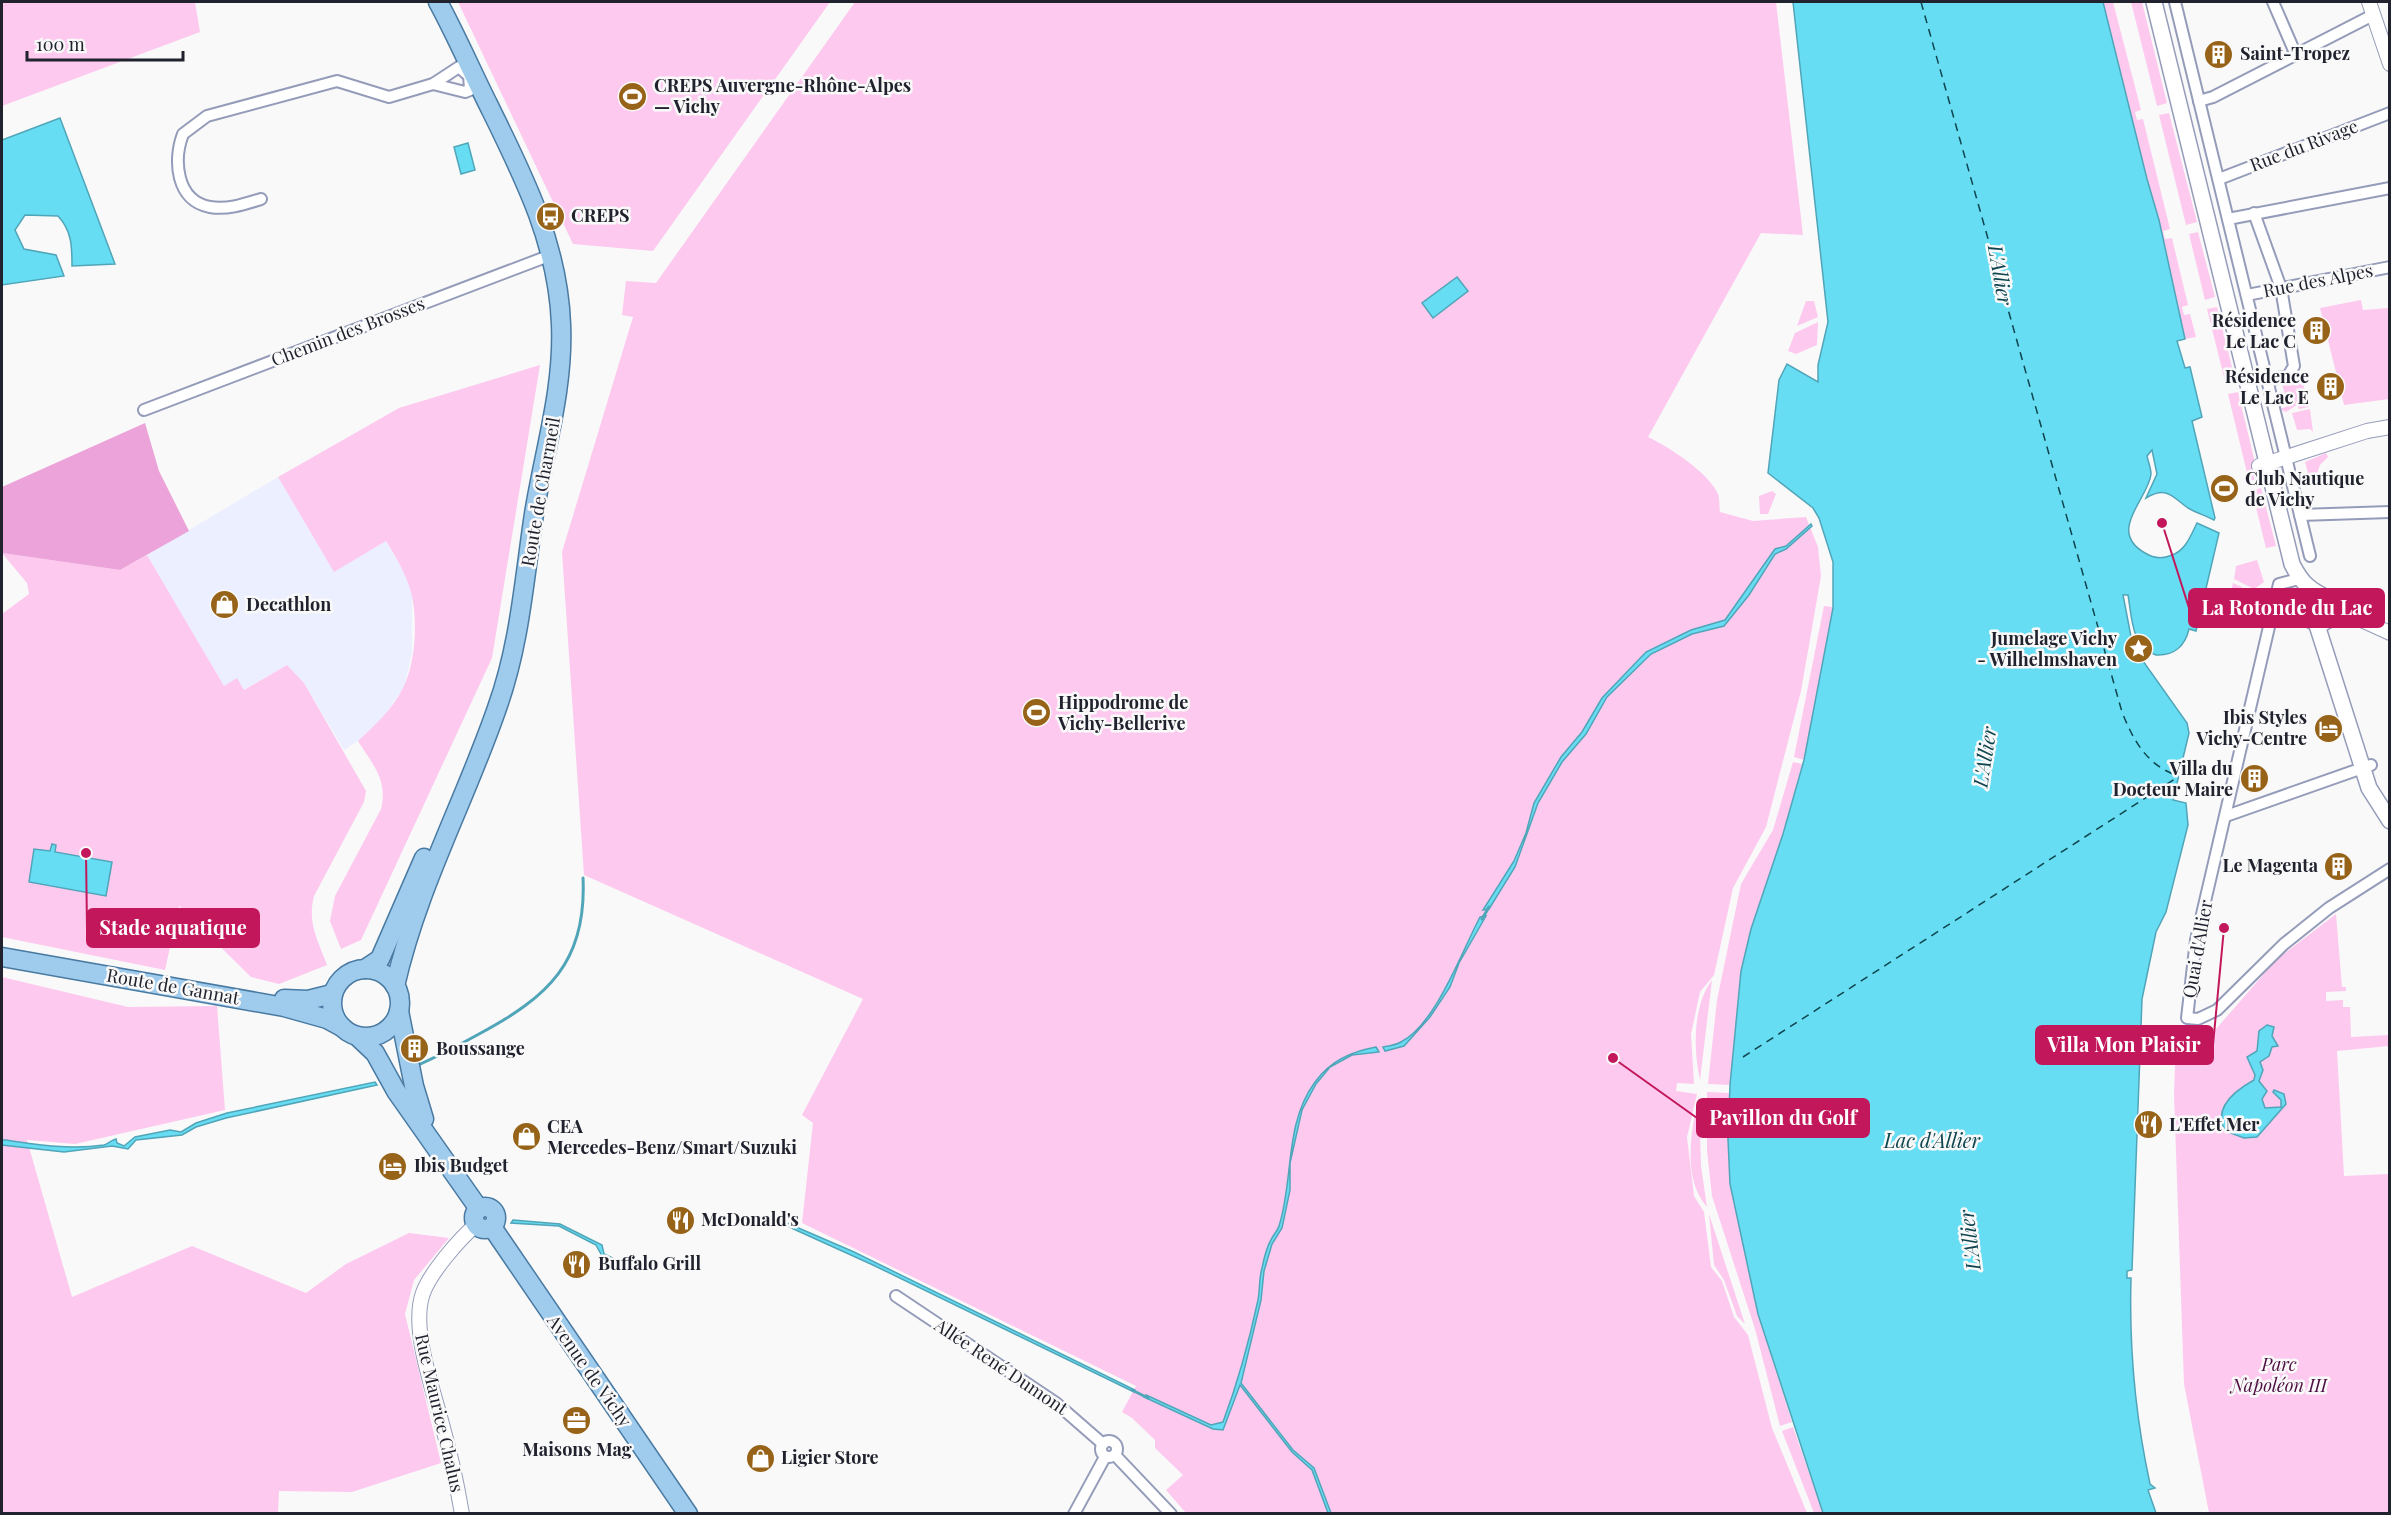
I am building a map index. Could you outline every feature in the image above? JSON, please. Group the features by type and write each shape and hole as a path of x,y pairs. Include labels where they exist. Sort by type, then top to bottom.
{"main road":[{"name":"Route de Charmeil","path":"395,986 410,925 512,666 525,597 543,463 559,387 561,324 546,257 518,188 466,73 430,2"},
{"name":"Route de Charmeil","path":"365,969 380,959 444,812 501,663 548,386 551,334 546,257 548,238 525,178 493,114 466,73 438,2"},
{"path":"2145,2 2263,465 2292,564 2289,582 2314,600 2330,599 2327,617 2330,636 2367,767 2369,788 2390,821"},
{"path":"2154,2 2263,465"},
{"path":"2314,600 2308,615 2327,617"},
{"path":"2367,767 2390,804"},
{"name":"Route de Gannat","path":"2,947 287,1000 308,1000 332,994"},
{"name":"Route de Gannat","path":"2,957 285,1006 327,1019 349,1031"},
{"path":"365,969 382,973 395,986 400,1003 399,1011 390,1027 383,1032 366,1037 349,1031 333,1012 332,994 341,979 348,973 365,969"},
{"name":"Avenue de Vichy","path":"399,1011 419,1107 435,1145"},
{"name":"Avenue de Vichy","path":"349,1031 375,1053 396,1091 435,1145 482,1220 688,1514"}],"street":[{"path":"2175,2 2310,556"},
{"path":"2273,2 2295,55"},
{"path":"2199,101 2213,97 2295,55 2371,8 2390,63"},
{"path":"261,199 228,208 199,203 185,189 178,174 177,162 183,134 207,116 337,81 388,97 466,73 465,92 433,84"},
{"name":"Rue du Rivage","path":"2218,179 2390,113"},
{"path":"2228,219 2390,188"},
{"path":"2254,213 2281,288 2294,366 2288,376 2268,381"},
{"name":"Chemin des Brosses","path":"144,410 546,257"},
{"name":"Rue des Alpes","path":"2247,295 2390,267"},
{"path":"2263,465 2367,431 2390,427"},
{"path":"2300,515 2390,512"},
{"name":"Quai d'Allier","path":"2289,582 2226,816 2196,940 2187,1018 2198,1019 2217,1010 2284,944 2329,908 2390,869"},
{"path":"2327,617 2390,633"},
{"path":"2226,816 2367,767"},
{"name":"Rue Maurice Chalus","path":"462,1514 423,1346 419,1311 423,1292 432,1277 482,1220"},
{"name":"Allée René Dumont","path":"896,1296 1056,1402 1102,1444 1101,1451 1110,1456"},
{"path":"1074,1514 1110,1456 1171,1514"}],"shaded area":[{"path":"145,423 159,471 189,531 120,570 2,553 2,487"},
{"path":"278,477 334,571 386,541 406,576 412,594 412,653 404,687 385,715 358,741 344,750 304,683 287,665 243,690 224,686 147,555"}],"green space":[{"path":"2,2 195,2 200,32 2,106"},
{"name":"CREPS Auvergne-Rhône-Alpes — Vichy","path":"458,2 830,2 653,251 573,244"},
{"name":"Hippodrome de Vichy-Bellerive","path":"855,2 1776,2 1803,235 1761,233 1648,437 1677,454 1706,477 1718,494 1720,512 1753,521 1806,517 1818,547 1821,576 1801,691 1766,827 1733,888 1714,975 1700,992 1691,1034 1694,1084 1677,1083 1676,1091 1697,1094 1687,1137 1694,1196 1704,1212 1711,1267 1722,1281 1734,1317 1748,1335 1772,1428 1807,1513 1186,1513 1166,1490 1183,1475 1155,1448 1155,1440 1132,1418 1122,1412 1136,1386 802,1223 813,1123 802,1115 863,999 584,875 562,552 633,317 622,315 626,281 656,283"},
{"path":"2103,2 2113,2 2141,110 2135,112 2137,120 2143,119 2170,229 2163,231 2165,239 2172,238 2188,305 2182,307 2184,315 2190,314 2196,337 2185,339 2159,220"},
{"path":"2131,2 2142,2 2167,103 2157,106"},
{"path":"2169,113 2197,222 2186,225 2159,115"},
{"path":"2198,232 2215,297 2205,300 2189,234"},
{"path":"2361,300 2363,310 2389,308 2389,399 2344,405 2320,308"},
{"path":"1806,301 1814,301 1818,317 1797,326"},
{"path":"2217,307 2236,383 2226,385 2207,309"},
{"path":"1818,322 1817,345 1796,354 1788,351 1795,333"},
{"path":"540,365 492,658 361,940 341,949 330,921 335,896 381,809 383,799 378,773 358,741 377,723 403,688 411,666 415,640 415,615 404,572 386,541 334,572 278,477 399,408"},
{"path":"2301,375 2309,407 2299,409 2297,405 2286,412 2280,409 2288,406 2282,384"},
{"path":"2238,392 2259,479 2249,481 2228,394"},
{"path":"2310,409 2313,432 2310,429 2297,430 2292,413"},
{"path":"2326,453 2328,457 2320,465 2316,476 2309,477 2305,462"},
{"path":"2261,488 2276,546 2266,548 2252,491"},
{"path":"1772,491 1776,494 1768,514 1760,514 1759,496"},
{"path":"2,553 120,570 147,555 224,686 237,678 244,690 287,665 304,683 366,791 364,802 314,896 313,923 327,965 279,984 251,977 179,906 165,970 2,937 2,614 29,594 27,583"},
{"path":"2257,560 2264,582 2254,589 2234,579 2236,566"},
{"path":"2233,583 2242,587 2235,612 2226,610"},
{"path":"1824,606 1833,607 1804,760 1794,757"},
{"path":"1793,762 1802,764 1783,834 1751,929 1741,971 1730,1085 1708,1084 1717,1000 1741,884 1773,830"},
{"name":"Parc Napoléon III","path":"2336,914 2342,987 2346,987 2346,991 2326,992 2326,1001 2343,1000 2343,1007 2350,1007 2351,1037 2389,1035 2389,1046 2337,1051 2344,1176 2389,1174 2389,1513 2209,1513 2184,1384 2174,1094 2176,1037 2209,1037 2276,960"},
{"path":"2,977 128,1007 217,1006 225,1110 75,1144 27,1140 72,1297 192,1246 306,1293 346,1264 409,1233 449,1238 414,1280 405,1314 441,1463 352,1492 279,1491 278,1513 2,1514"},
{"path":"1712,980 1700,1080 1696,1055 1696,1028 1701,1002"},
{"path":"1707,1092 1729,1093 1730,1184 1758,1314 1792,1422 1780,1426 1755,1329 1712,1196 1707,1151"},
{"path":"1699,1096 1701,1166 1707,1207 1699,1195 1691,1168 1691,1138"},
{"path":"1709,1214 1745,1324 1737,1316 1724,1280 1714,1265"},
{"path":"1793,1427 1823,1513 1814,1513 1782,1431"}],"water":[{"name":"Lac d'Allier","path":"1793,2 2103,2 2159,220 2185,339 2177,341 2185,368 2190,367 2202,417 2192,421 2215,518 2214,520 2191,510 2170,494 2154,494 2146,498 2157,474 2152,450 2147,456 2151,472 2149,483 2133,514 2129,525 2129,535 2134,544 2145,553 2162,557 2181,550 2188,542 2197,523 2219,533 2196,631 2189,629 2178,649 2162,655 2148,651 2137,638 2128,595 2123,595 2133,647 2187,723 2189,733 2173,800 2186,803 2188,825 2166,912 2156,932 2142,999 2132,1270 2127,1271 2127,1278 2131,1278 2132,1356 2137,1407 2150,1484 2155,1488 2148,1490 2156,1513 1823,1513 1758,1314 1730,1184 1728,1139 1730,1085 1741,971 1751,929 1783,834 1804,760 1833,608 1833,562 1819,518 1813,508 1768,473 1779,380 1787,364 1818,382 1818,365 1828,322"},
{"path":"60,118 115,264 72,266 69,233 58,216 25,215 15,230 24,249 56,255 64,276 2,285 2,140"},
{"path":"468,143 475,170 461,174 454,147"},
{"path":"1457,277 1468,291 1433,318 1422,303"},
{"path":"1811,524 1812,526 1786,549 1775,554 1749,595 1724,626 1692,634 1651,654 1607,697 1586,734 1562,762 1538,803 1515,867 1489,909 1483,910 1514,861 1526,833 1534,803 1561,757 1582,732 1602,698 1646,652 1691,630 1725,620 1775,549 1786,546"},
{"path":"52,844 56,845 55,852 112,862 106,896 29,882 34,849 50,851"},
{"path":"1486,916 1459,963 1450,987 1430,1017 1404,1046 1385,1051 1383,1047 1401,1042 1414,1033 1426,1020 1447,985 1480,917"},
{"path":"2267,1025 2274,1027 2272,1036 2278,1046 2272,1047 2269,1056 2260,1062 2263,1070 2259,1081 2267,1091 2262,1099 2265,1108 2281,1107 2281,1100 2273,1092 2274,1090 2284,1094 2286,1104 2257,1137 2244,1138 2225,1131 2222,1114 2233,1094 2254,1080 2255,1075 2247,1057 2257,1051 2259,1031"},
{"path":"1376,1047 1379,1052 1352,1055 1330,1067 1316,1084 1302,1110 1290,1162 1298,1116 1305,1098 1321,1074 1328,1068 1342,1058"},
{"path":"375,1082 377,1085 226,1118 196,1127 182,1135 136,1140 128,1149 112,1146 64,1152 2,1145 2,1140 6,1140 79,1147 104,1145 116,1139 117,1143 124,1146 135,1137 170,1130 181,1132 196,1123 227,1113"},
{"path":"1290,1164 1290,1190 1282,1228 1272,1244 1264,1271 1261,1300 1241,1383 1293,1450 1314,1468 1331,1513 1328,1513 1312,1470 1292,1452 1240,1385 1223,1430 1213,1429 1144,1397 1146,1395 1211,1425 1223,1422 1251,1331 1258,1300 1260,1276 1270,1241 1278,1228 1284,1208"},
{"path":"513,1220 560,1224 602,1245 604,1254 621,1262 620,1266 602,1256 596,1245 559,1226 511,1223"},
{"path":"780,1220 854,1252 1135,1390 1134,1392 873,1265 778,1222"}],"waterway":[{"path":"418,1065 503,1020 543,991 558,974 570,955 578,933 583,907 583,878"},
{"path":"1482,919 1489,907"},
{"path":"1132,1390 1148,1398"}],"ferry route":[{"path":"1921,2 2122,712 2131,733 2143,751 2158,766 2178,776"},
{"path":"1743,1057 2178,777"}],"place":[{"name":"Saint-Tropez","path":"2219,54"},
{"name":"CREPS Auvergne-Rhône-Alpes — Vichy","path":"633,96"},
{"name":"CREPS","path":"550,216"},
{"name":"Résidence Le Lac C","path":"2317,331"},
{"name":"Résidence Le Lac E","path":"2330,387"},
{"name":"Club Nautique de Vichy","path":"2224,489"},
{"name":"La Rotonde du Lac","path":"2162,523"},
{"name":"Decathlon","path":"225,605"},
{"name":"Jumelage Vichy - Wilhelmshaven","path":"2138,649"},
{"name":"Hippodrome de Vichy-Bellerive","path":"1037,713"},
{"name":"Ibis Styles Vichy-Centre","path":"2328,728"},
{"name":"Villa du Docteur Maire","path":"2254,779"},
{"name":"Stade aquatique","path":"86,853"},
{"name":"Le Magenta","path":"2339,866"},
{"name":"Villa Mon Plaisir","path":"2224,928"},
{"name":"Boussange","path":"415,1049"},
{"name":"Pavillon du Golf","path":"1613,1058"},
{"name":"L'Effet Mer","path":"2148,1125"},
{"name":"CEA Mercedes-Benz/Smart/Suzuki","path":"526,1137"},
{"name":"Ibis Budget","path":"393,1166"},
{"name":"McDonald's","path":"680,1220"},
{"name":"Buffalo Grill","path":"577,1264"},
{"name":"Maisons Mag","path":"577,1421"},
{"name":"Ligier Store","path":"760,1458"}],"water label":[{"name":"L'Allier","path":"2000,275"},
{"name":"L'Allier","path":"1985,757"},
{"name":"L'Allier","path":"1970,1240"}]}
